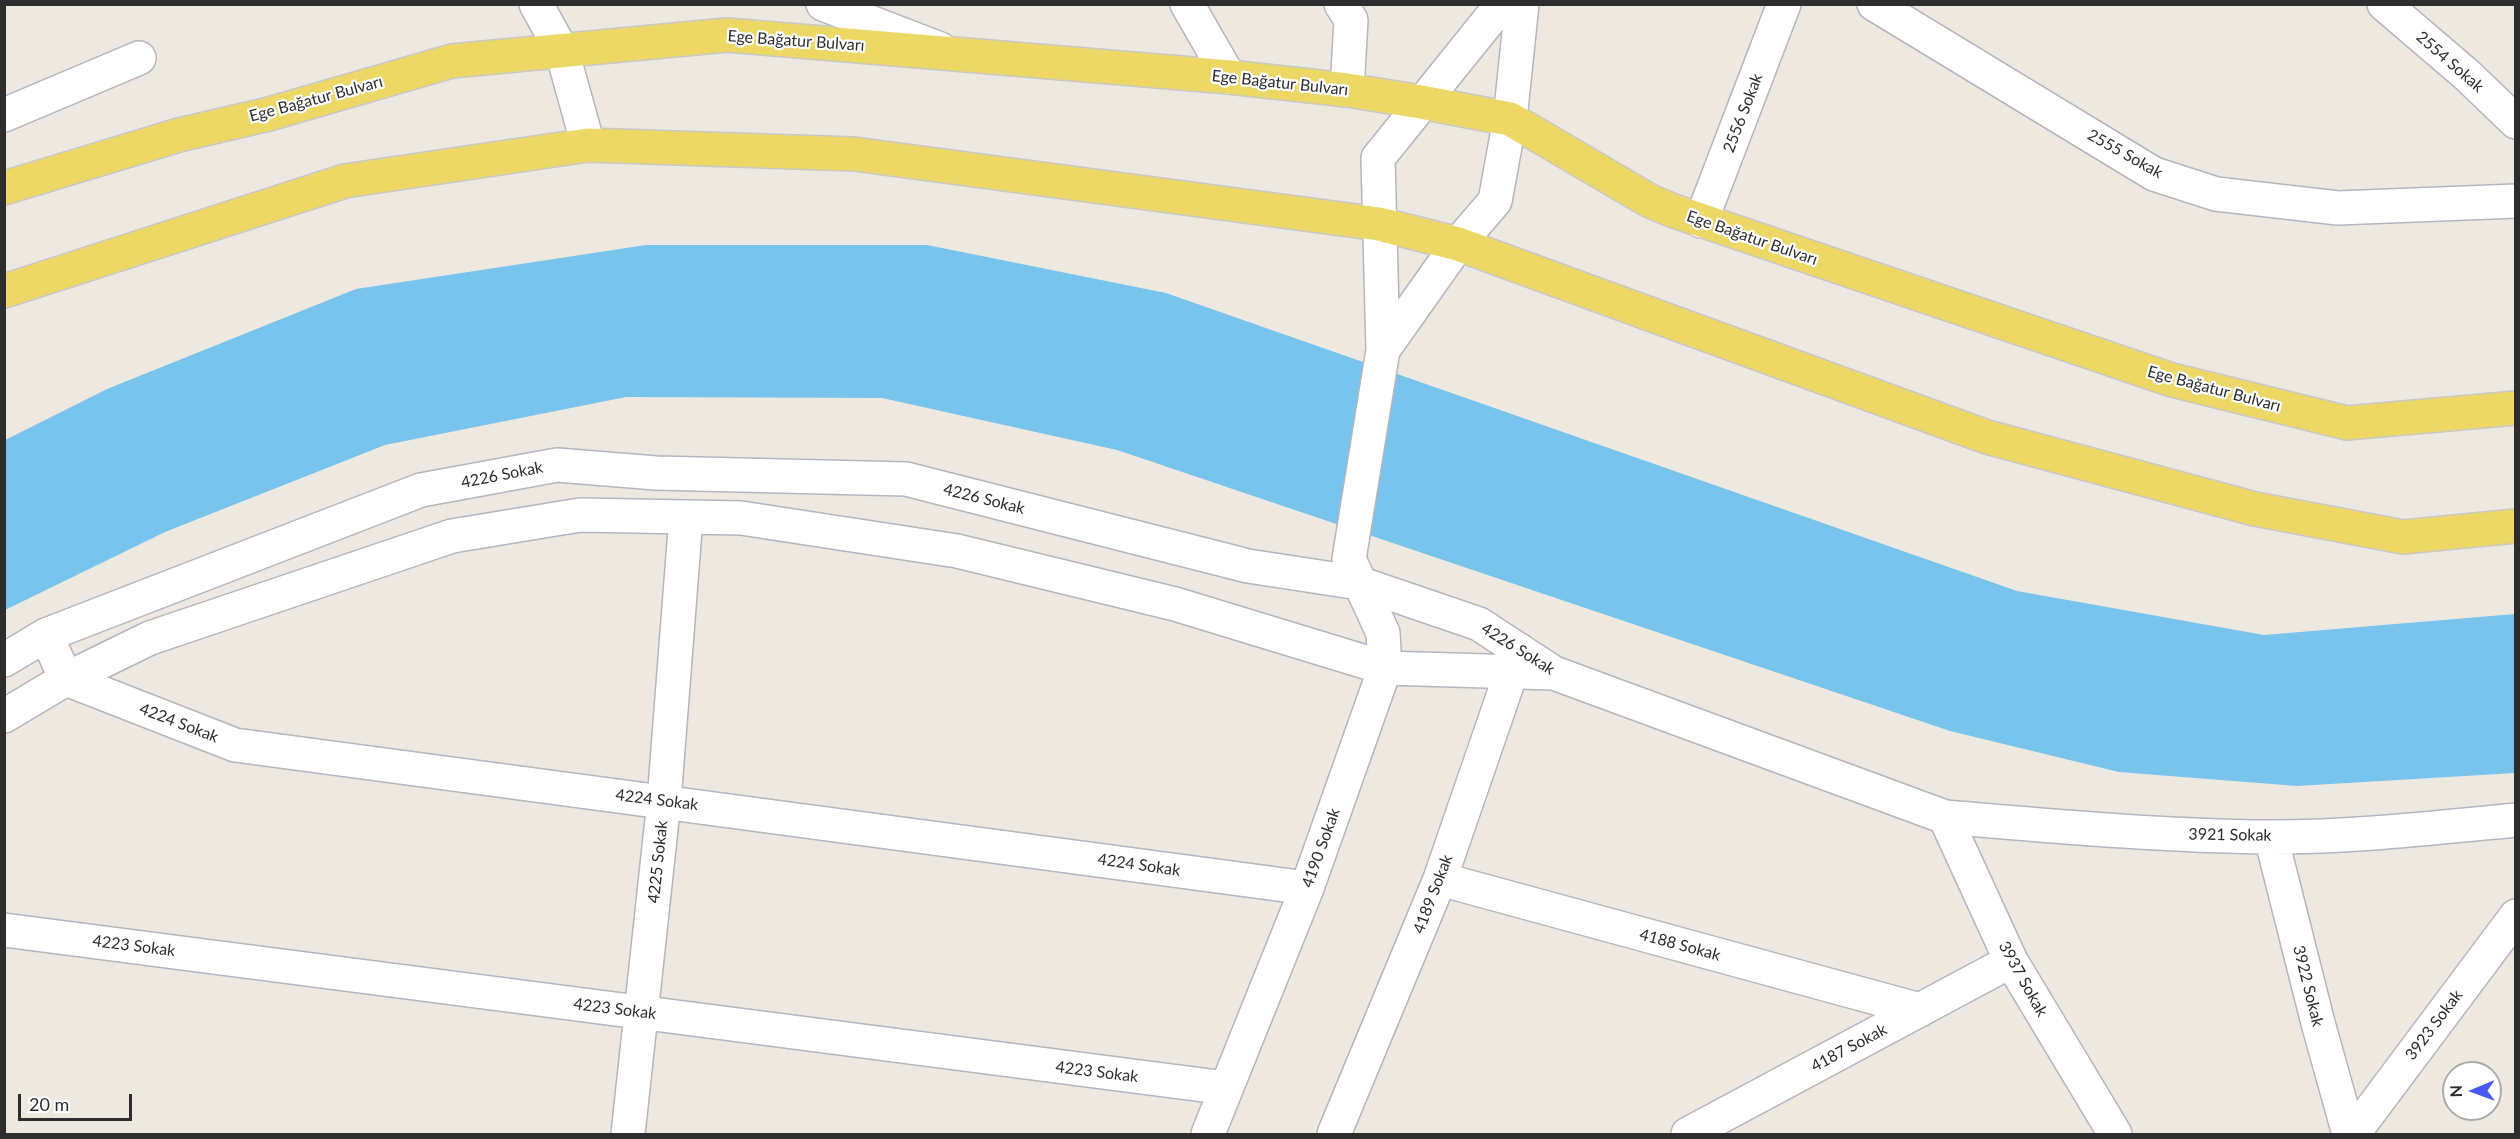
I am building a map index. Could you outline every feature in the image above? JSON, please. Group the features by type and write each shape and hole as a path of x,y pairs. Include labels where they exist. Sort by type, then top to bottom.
{"main road":[{"name":"Ege Bağatur Bulvarı","path":"4,188 179,135 269,114 452,61 727,35 1229,77 1347,90 1510,119 1650,201 1701,221 2172,380 2347,423 2516,408"},
{"path":"4,291 345,181 588,145 854,154 1379,224 1458,244 1987,437 2244,506 2403,537 2516,526"}],"street":[{"path":"536,4 562,51 588,145"},
{"path":"823,4 950,53"},
{"path":"1187,4 1229,77"},
{"path":"1341,4 1351,20 1347,90"},
{"path":"1354,571 1383,350 1378,158 1502,4"},
{"path":"1383,350 1458,244 1495,201 1510,119 1522,4"},
{"name":"2556 Sokak","path":"1701,221 1784,4"},
{"name":"2555 Sokak","path":"1874,4 2154,174 2216,194 2338,208 2516,201"},
{"name":"2554 Sokak","path":"2384,4 2467,75 2516,122"},
{"path":"4,115 139,58"},
{"name":"4226 Sokak","path":"4,660 46,635 421,490 557,465 656,472 906,479 1248,566 1354,571 1479,624 1516,660"},
{"name":"4226 Sokak","path":"4,716 66,679 150,638 452,536 580,515 741,518 957,551 1175,604 1385,668 1516,660 1946,817"},
{"name":"4225 Sokak","path":"628,1134 664,801 686,517"},
{"name":"4190 Sokak","path":"1208,1134 1307,888 1385,668 1383,633 1354,571"},
{"path":"46,635 66,679"},
{"name":"4189 Sokak","path":"1334,1134 1440,879 1516,660"},
{"name":"4224 Sokak","path":"66,679 235,745 1307,888"},
{"name":"3921 Sokak","path":"1946,817 2139,833 2271,837 2393,832 2516,820"},
{"name":"3937 Sokak","path":"1946,817 2011,961 2115,1134"},
{"name":"3922 Sokak","path":"2271,837 2349,1134"},
{"name":"4188 Sokak","path":"1440,879 1920,1010"},
{"name":"3923 Sokak","path":"2353,1134 2516,916"},
{"name":"4223 Sokak","path":"4,930 1226,1088"},
{"name":"4187 Sokak","path":"1688,1134 2011,961"}],"water":[{"path":"646,245 927,245 1166,293 2017,591 2264,635 2515,614 2515,773 2297,786 2119,772 1950,731 1117,450 882,398 626,397 385,445 165,532 5,610 5,440 107,389 356,289"}]}
